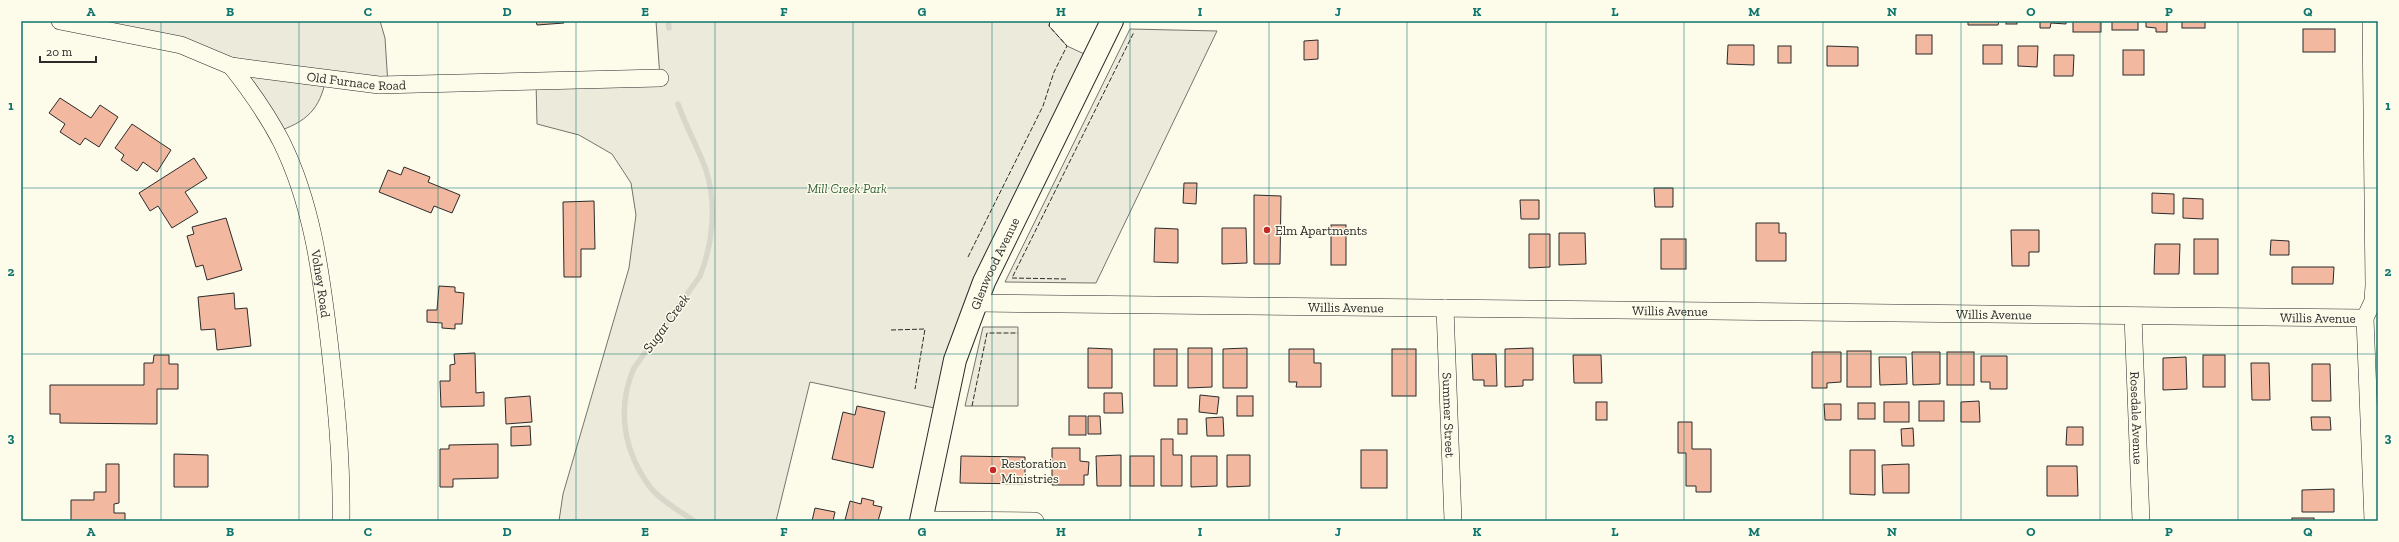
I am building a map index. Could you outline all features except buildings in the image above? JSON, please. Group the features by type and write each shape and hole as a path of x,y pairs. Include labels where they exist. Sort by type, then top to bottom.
{"main road":[{"name":"Glenwood Avenue","path":"921,520 955,360 976,303 991,265 1112,21"}],"street":[{"name":"Old Furnace Road","path":"60,21 181,45 231,66 379,85 660,78"},
{"path":"2371,21 2376,223 2373,301 2365,318 2375,493 2373,521"},
{"name":"Volney Road","path":"231,66 255,96 282,142 300,188 311,225 324,294 338,413 342,521"},
{"name":"Willis Avenue","path":"976,303 2365,318"},
{"name":"Summer Street","path":"1445,308 1453,521"},
{"name":"Rosedale Avenue","path":"2133,316 2141,521"},
{"path":"921,520 1035,521"}],"green space":[{"path":"60,21 380,21 385,38 388,85 326,78 320,99 310,113 296,124 276,132 231,66"},
{"name":"Mill Creek Park","path":"656,21 1050,21 1049,26 1067,46 1093,58 976,303 944,410 810,382 776,521 559,521 563,494 629,268 636,215 631,183 612,154 579,135 537,124 536,81 660,78"},
{"path":"1130,29 1217,31 1096,283 1005,282"},
{"path":"983,327 1018,327 1018,406 965,406"}],"waterway":[{"name":"Sugar Creek","path":"668,21 669,28"},
{"name":"Sugar Creek","path":"678,104 706,170 712,197 711,237 700,276 634,368 628,383 624,414 629,445 641,474 654,492 671,506 694,521"}],"fence":[{"path":"968,257 1043,106 1054,72 1067,46 1049,26 1050,21"},
{"path":"1066,279 1012,278 1134,32"},
{"path":"891,330 925,329 915,389"},
{"path":"972,406 987,333 1018,333"}],"place":[{"name":"Elm Apartments","path":"1267,230"},
{"name":"Restoration Ministries","path":"993,470"}]}
